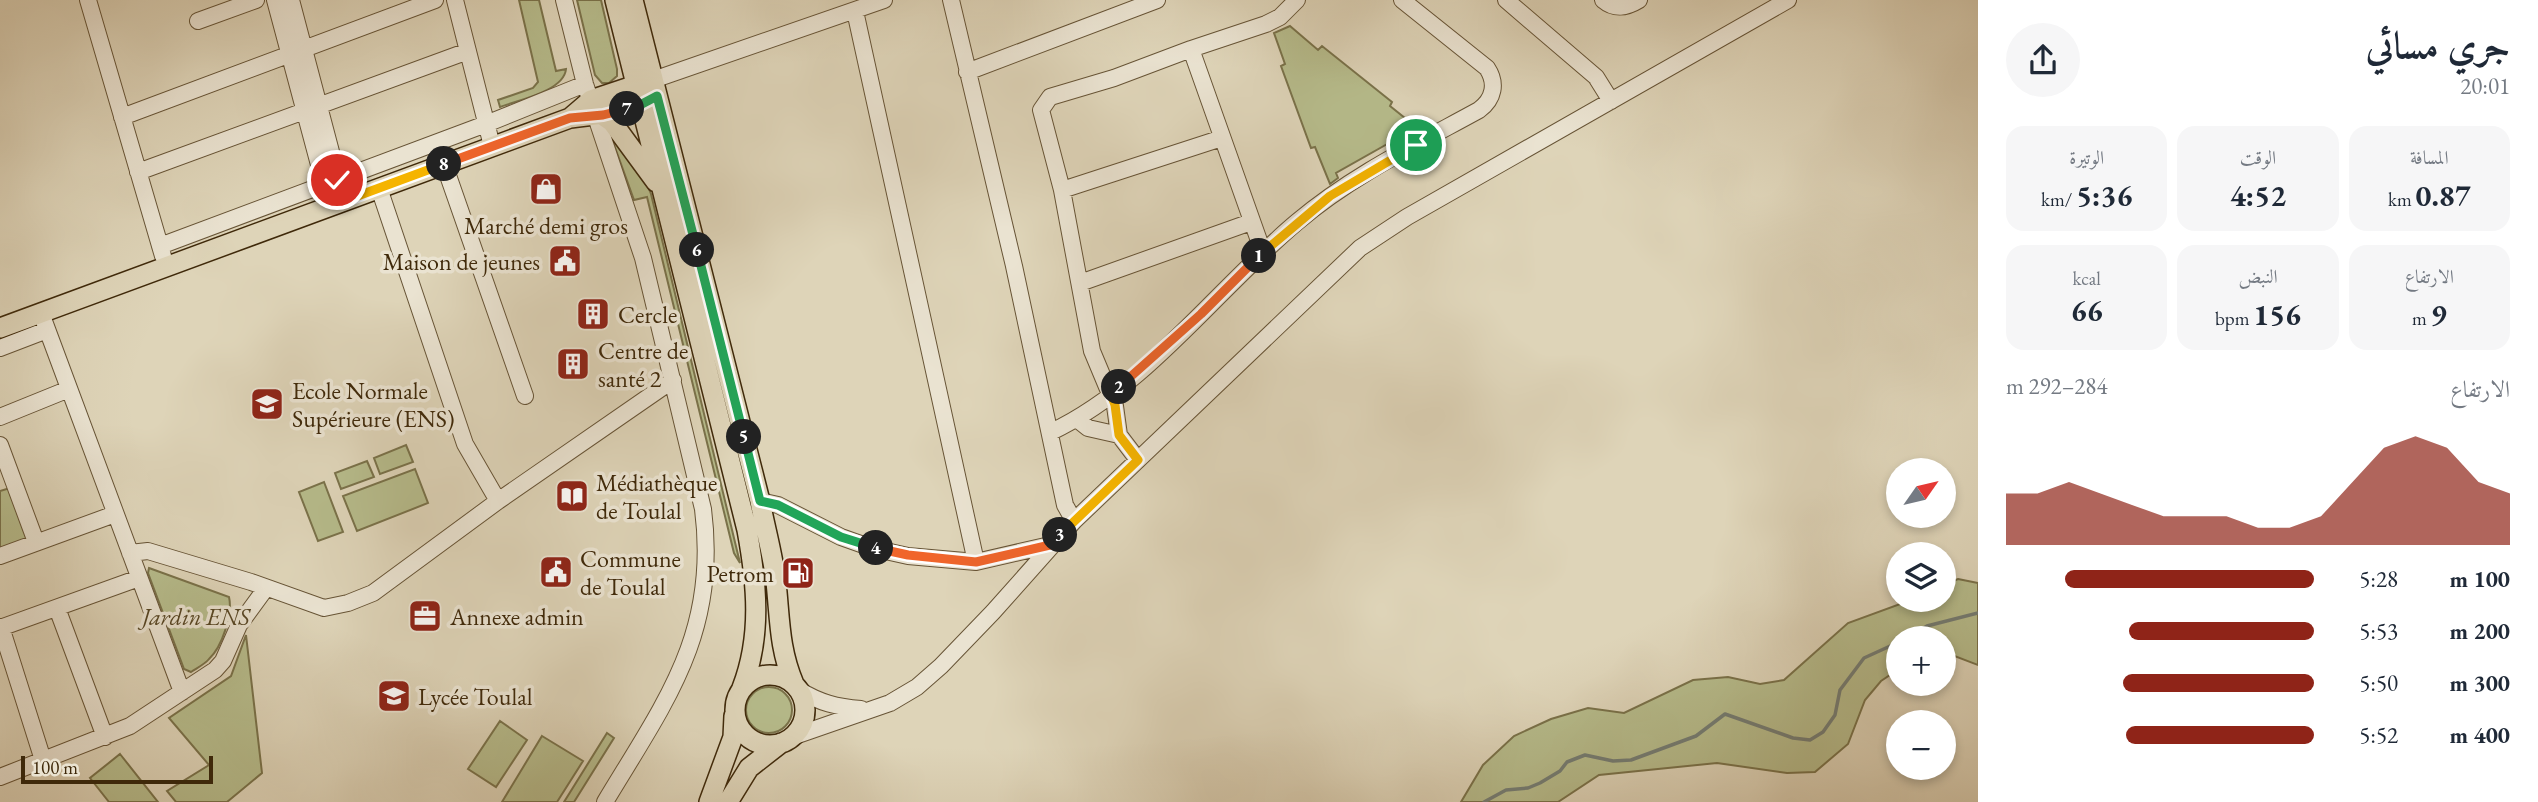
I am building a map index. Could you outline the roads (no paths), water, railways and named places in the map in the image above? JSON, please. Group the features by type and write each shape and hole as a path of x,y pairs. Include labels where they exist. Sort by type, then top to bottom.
{"main road":[{"path":"614,0 646,91 760,501 776,581 784,662 805,710 803,720 787,740 749,768 728,802"},
{"path":"633,0 663,193 744,518 757,602 755,639 750,666 734,711 733,737 709,802"},
{"path":"0,328 44,321 166,267 570,118 594,104 646,91"},
{"path":"594,104 611,122 663,193"},
{"path":"742,688 751,680 773,675 797,687"},
{"path":"734,711 742,732 750,739 760,744 787,740"}],"street":[{"path":"88,0 166,267"},
{"path":"198,21 256,0"},
{"path":"275,0 297,52"},
{"path":"292,0 297,52 337,204"},
{"path":"121,117 435,0"},
{"path":"455,0 492,146"},
{"path":"564,0 643,258 703,509 707,537 703,603 685,662 605,802"},
{"path":"646,91 884,0"},
{"path":"951,0 1011,253 1065,505 1074,521"},
{"path":"967,72 1157,0"},
{"path":"1138,460 1119,435 1115,405 1092,351 1062,190 1041,110 1050,97 1114,78 1266,24 1280,17 1297,0"},
{"path":"1051,432 1078,419 1111,394 1201,314 1263,252 1330,196 1479,110 1491,97 1494,84 1487,68 1402,0"},
{"path":"1507,0 1596,77 1611,101"},
{"path":"1603,0 1610,6 1625,7 1639,0"},
{"path":"787,740 890,703 917,687 942,666 1074,521 1360,248 1406,217 1788,0"},
{"path":"855,11 976,562"},
{"path":"1191,49 1263,252"},
{"path":"138,172 468,51"},
{"path":"160,246 486,124 594,104"},
{"path":"1062,190 1222,138"},
{"path":"444,164 525,396"},
{"path":"379,188 465,444 498,501"},
{"path":"1080,283 1251,222"},
{"path":"0,348 44,321 182,692"},
{"path":"130,553 148,551 324,608 348,603 373,593 498,501 673,380"},
{"path":"0,417 69,389"},
{"path":"1078,419 1088,428 1119,435"},
{"path":"0,445 7,483 36,542"},
{"path":"760,501 778,505 841,537 872,548 908,555 976,562 1050,545"},
{"path":"0,556 116,514"},
{"path":"43,760 1,628 139,578"},
{"path":"0,777 130,726 215,670 223,661 239,625 267,588"},
{"path":"57,608 105,737"},
{"path":"797,687 818,702 836,707 870,710"}],"waterway":[{"path":"1927,626 1978,613"},
{"path":"1484,802 1506,790 1528,788 1540,783 1560,771 1567,762 1585,755 1613,761 1631,760 1696,736 1725,714 1793,738 1810,740 1823,732 1835,715 1840,690 1864,658 1886,648"}],"place":[{"name":"Marché demi gros","path":"546,189"},
{"name":"Maison de jeunes","path":"565,261"},
{"name":"Cercle","path":"593,314"},
{"name":"Centre de santé 2","path":"573,364"},
{"name":"Ecole Normale Supérieure (ENS)","path":"267,404"},
{"name":"Médiathèque de Toulal","path":"572,496"},
{"name":"Commune de Toulal","path":"556,572"},
{"name":"Petrom","path":"798,573"},
{"name":"Annexe admin","path":"425,616"},
{"name":"Lycée Toulal","path":"394,696"}],"park label":[{"name":"Jardin ENS","path":"196,616"}]}
